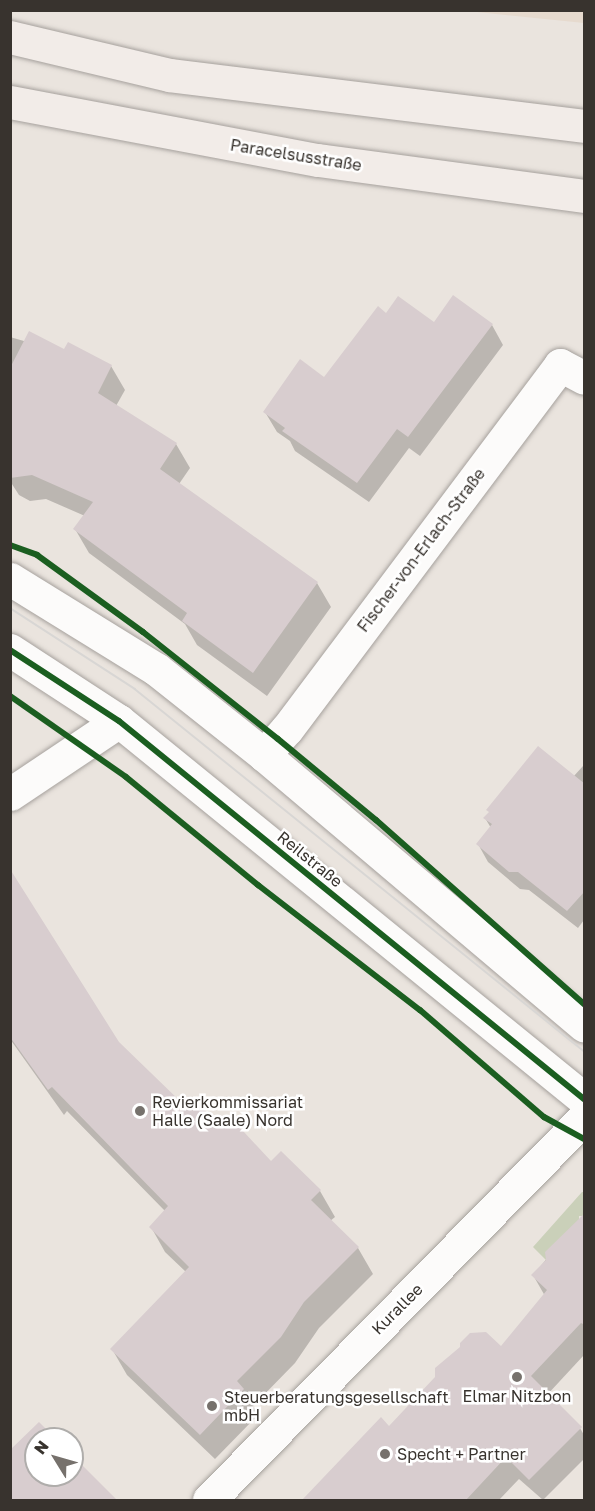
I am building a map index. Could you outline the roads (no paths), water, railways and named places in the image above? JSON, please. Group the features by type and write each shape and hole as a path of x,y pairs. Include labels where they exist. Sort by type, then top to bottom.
{"main road":[{"path":"10,37 169,75 585,126"},
{"name":"Paracelsusstraße","path":"10,102 318,160 585,196"}],"street":[{"name":"Fischer-von-Erlach-Straße","path":"264,756 292,723 560,365 585,378"},
{"path":"10,579 156,669 264,756 585,1025"},
{"name":"Reilstraße","path":"10,650 119,721 585,1099"},
{"path":"10,794 119,721"},
{"name":"Kurallee","path":"209,1500 585,1118"}],"tram line":[{"path":"10,608 135,689 584,1051"},
{"path":"10,650 119,721 584,1099"}],"place":[{"name":"Revierkommissariat Halle (Saale) Nord","path":"140,1111"},
{"name":"Elmar Nitzbon","path":"517,1377"},
{"name":"Steuerberatungsgesellschaft mbH","path":"212,1406"},
{"name":"Specht + Partner","path":"385,1454"}]}
